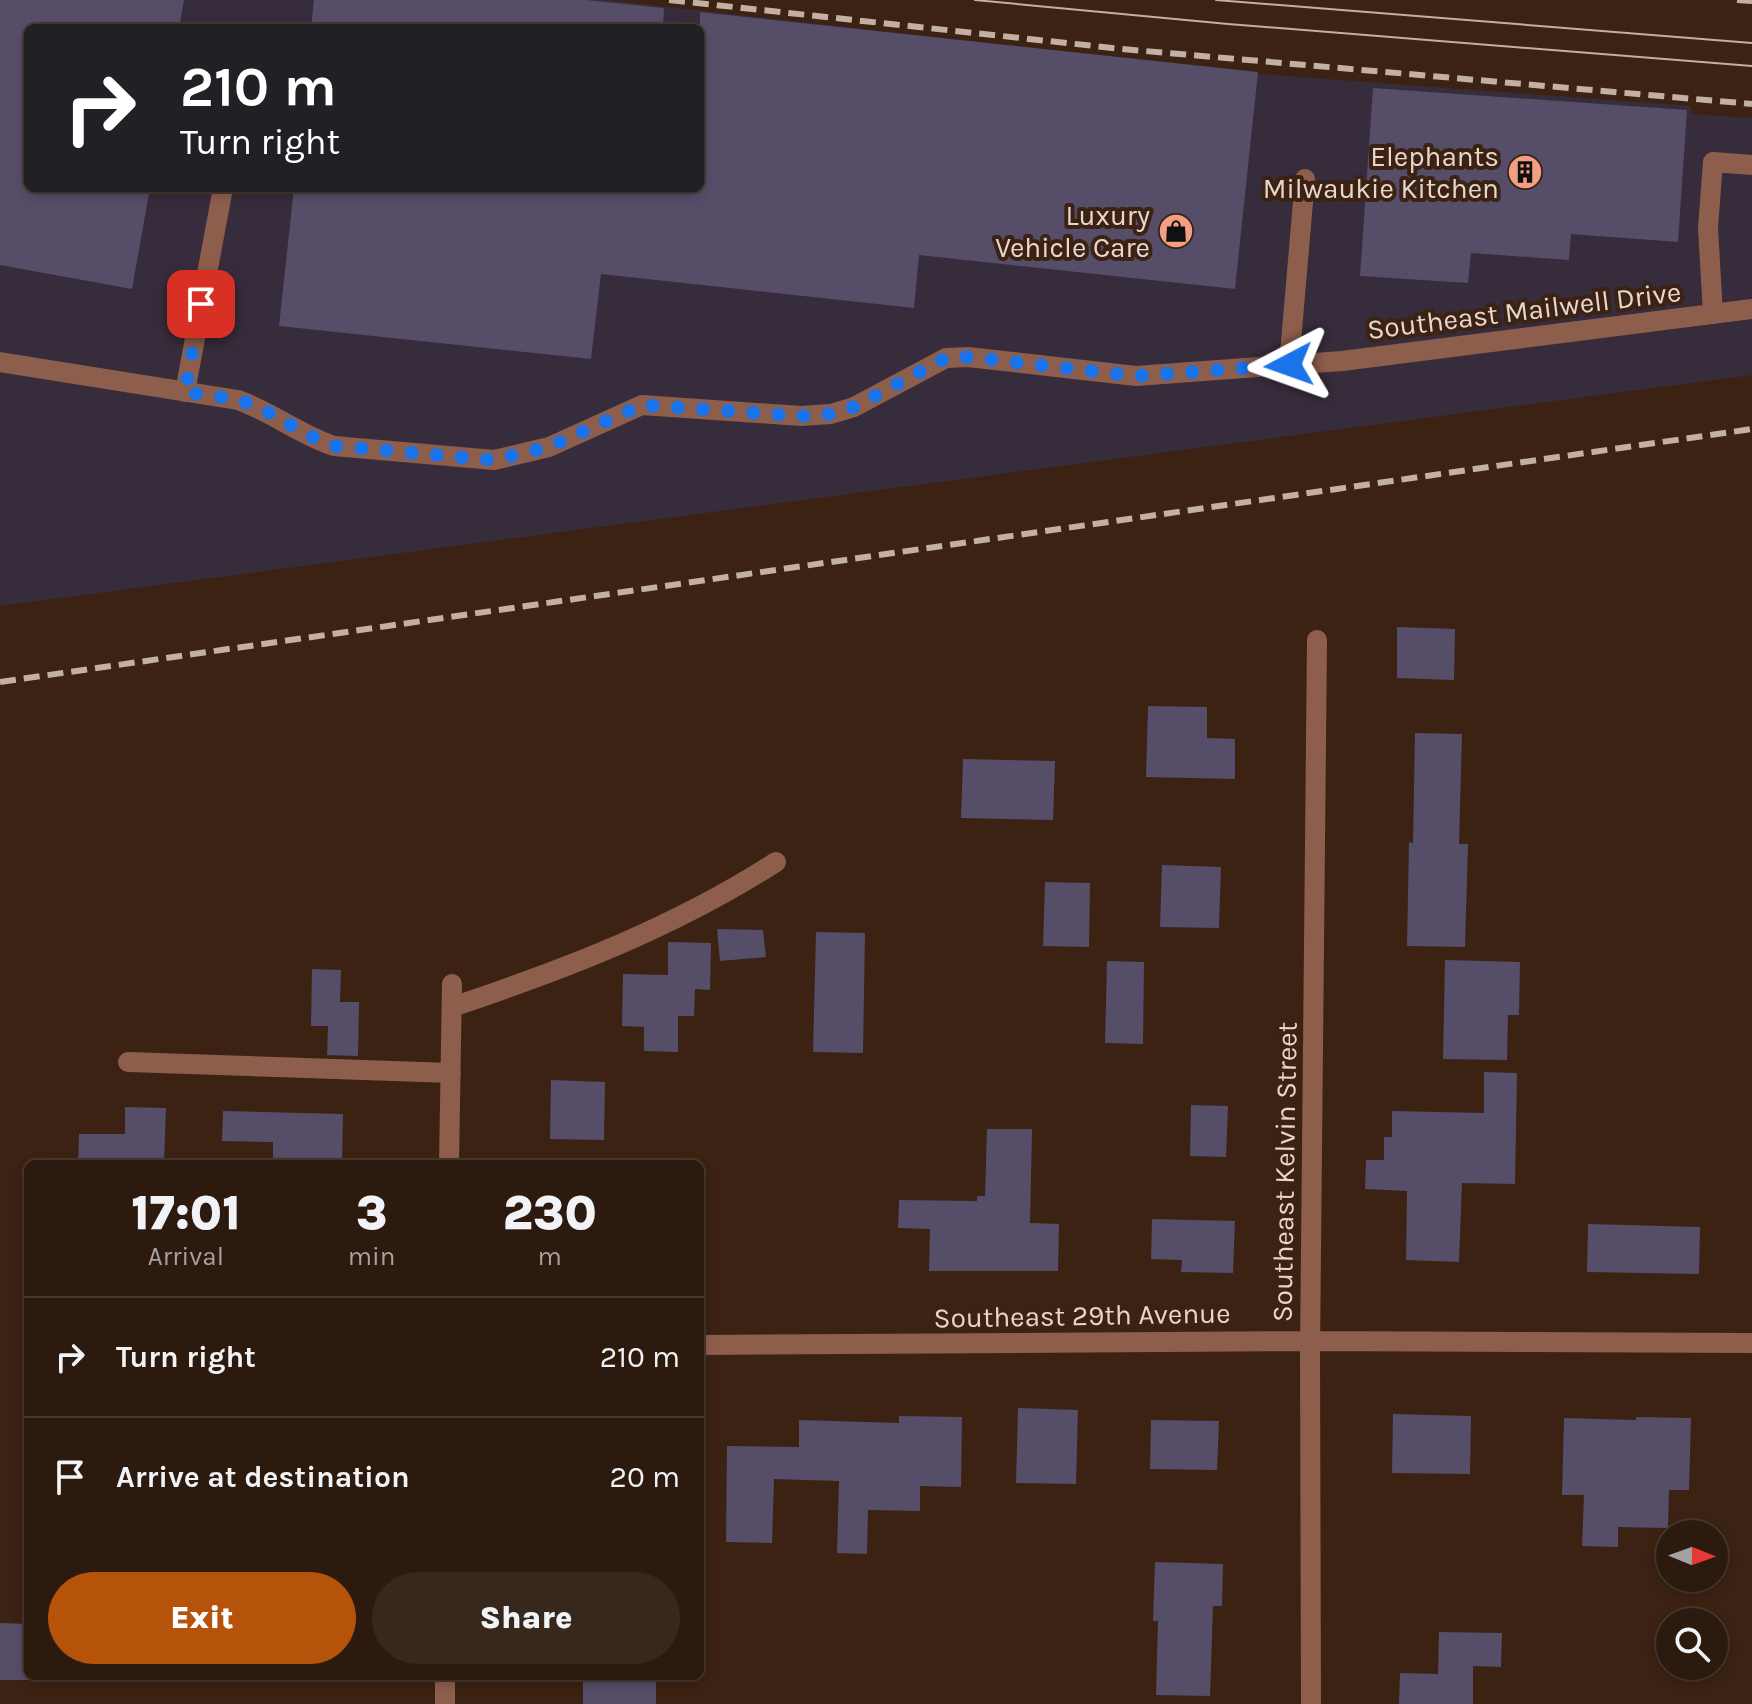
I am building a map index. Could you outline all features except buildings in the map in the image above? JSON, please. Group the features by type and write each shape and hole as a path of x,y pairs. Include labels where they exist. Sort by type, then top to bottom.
{"street":[{"path":"1713,314 1708,228 1713,162 1752,165"},
{"path":"1289,365 1305,179"},
{"path":"185,392 222,192"},
{"name":"Southeast Mailwell Drive","path":"0,362 238,400 334,446 494,460 549,447 642,405 801,416 831,414 854,407 946,358 968,357 1136,376 1342,361 1752,309"},
{"name":"Southeast Kelvin Street","path":"1311,1704 1310,1341 1317,640"},
{"path":"452,1007 562,970 660,928 729,893 776,862"},
{"path":"449,1160 452,984"},
{"path":"128,1062 451,1073"},
{"name":"Southeast 29th Avenue","path":"704,1345 1310,1341 1752,1343"},
{"path":"445,1680 445,1704"}],"shaded area":[{"path":"0,0 608,0 1261,74 1691,106 1691,114 1752,118 1752,375 0,606"}],"tram line":[{"path":"975,0 1228,24 1752,66"},
{"path":"1216,0 1752,43"}],"railway":[{"path":"669,0 1122,49 1752,104"},
{"path":"1737,0 1752,1"},
{"path":"0,682 1752,429"}],"place":[{"name":"Elephants Milwaukie Kitchen","path":"1525,172"},
{"name":"Luxury Vehicle Care","path":"1176,231"}],"route":[{"path":"201,304 185,392 238,400 258,407 314,439 334,446 494,460 549,447 642,405 801,416 831,414 854,407 946,358 968,357 1136,376 1289,365"}]}
